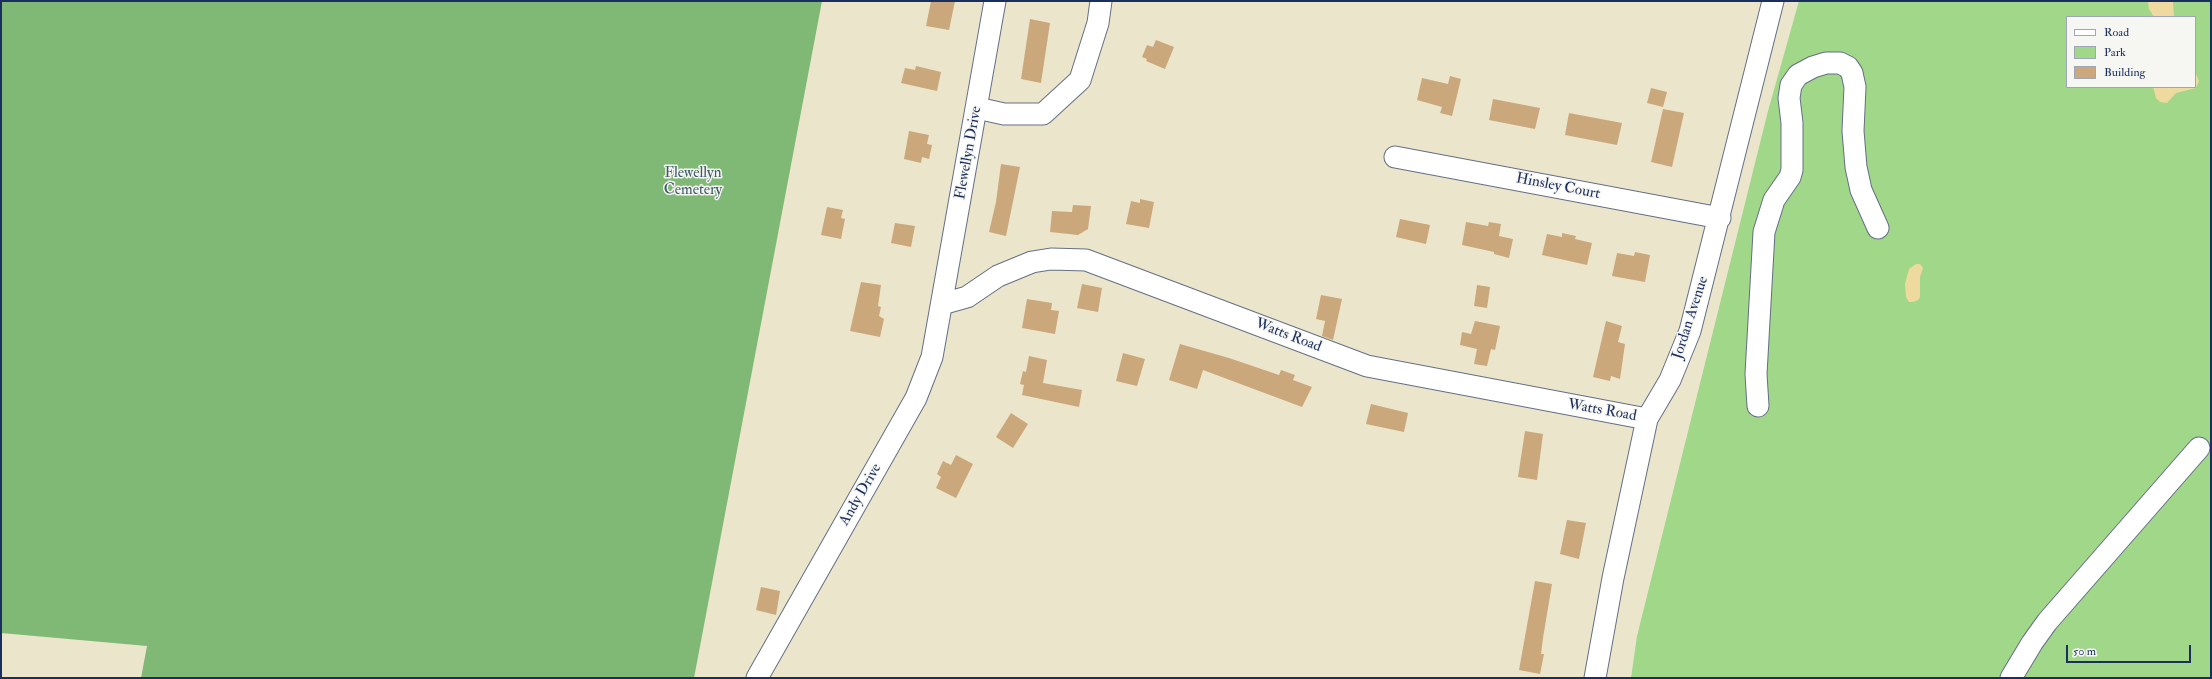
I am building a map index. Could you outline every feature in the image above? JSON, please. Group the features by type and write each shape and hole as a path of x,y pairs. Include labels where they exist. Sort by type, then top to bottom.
{"street":[{"name":"Flewellyn Drive","path":"942,304 995,1"},
{"path":"977,108 1004,114 1043,114 1080,80 1098,23 1101,1"},
{"name":"Jordan Avenue","path":"1595,678 1613,578 1647,419 1670,380 1690,331 1720,218 1773,1"},
{"path":"1758,406 1756,374 1763,237 1774,200 1790,177 1792,170 1792,123 1789,98 1791,85 1798,75 1813,67 1830,62 1840,63 1848,67 1852,73 1855,87 1853,131 1856,167 1861,190 1878,228"},
{"name":"Hinsley Court","path":"1395,157 1720,218"},
{"name":"Watts Road","path":"942,304 968,297 998,276 1032,262 1051,259 1086,260 1366,366 1647,419"},
{"name":"Andy Drive","path":"757,678 916,398 932,357 942,304"},
{"path":"2011,678 2032,642 2047,622 2199,448"}],"green space":[{"name":"Flewellyn Cemetery","path":"1,1 822,1 694,678 141,678 147,646 1,633"},
{"path":"1799,1 2211,1 2211,678 1631,678 1637,636 1768,111"}],"sand":[{"path":"2173,1 2174,16 2153,16 2149,9 2148,2"},
{"path":"2196,74 2199,81 2196,88"},
{"path":"2153,88 2196,88 2176,93 2167,103 2160,102 2156,98"},
{"path":"1916,264 1920,264 1923,268 1920,277 1920,297 1918,300 1909,302 1906,297 1905,284 1909,269"}],"building":[{"path":"931,1 955,1 949,30 926,26"},
{"path":"1030,19 1050,23 1041,83 1021,79"},
{"path":"1156,40 1174,47 1165,69 1146,61 1147,59 1142,57 1147,45 1153,47"},
{"path":"916,66 941,72 937,91 901,83 905,68 915,70"},
{"path":"1450,76 1461,79 1452,116 1440,113 1442,107 1417,100 1422,78 1448,84"},
{"path":"1651,88 1667,92 1663,107 1647,103"},
{"path":"1493,99 1540,108 1535,129 1489,120"},
{"path":"1663,109 1684,113 1672,167 1651,162"},
{"path":"1569,113 1622,123 1617,145 1565,135"},
{"path":"909,131 929,135 927,144 932,145 929,159 922,157 921,163 904,159"},
{"path":"1001,164 1020,167 1006,236 989,232 996,202"},
{"path":"1140,199 1154,202 1149,228 1126,224 1131,201 1140,203"},
{"path":"1073,205 1091,206 1088,229 1078,235 1050,232 1052,211 1072,212"},
{"path":"827,207 843,210 841,218 845,219 841,239 821,235"},
{"path":"1400,219 1430,225 1426,244 1396,237"},
{"path":"1466,222 1488,226 1489,222 1501,224 1499,236 1513,239 1509,258 1494,254 1494,252 1462,245"},
{"path":"895,223 915,226 911,247 891,243"},
{"path":"1562,233 1576,236 1575,239 1592,243 1587,265 1542,255 1547,234 1562,237"},
{"path":"1635,252 1650,255 1645,282 1612,276 1617,253 1634,256"},
{"path":"861,282 881,285 878,306 881,307 879,316 884,319 880,337 850,331"},
{"path":"1082,284 1102,288 1098,312 1077,308"},
{"path":"1477,285 1490,287 1487,308 1474,306"},
{"path":"1321,295 1342,299 1333,340 1322,336 1325,321 1316,319"},
{"path":"1027,299 1052,303 1051,310 1059,311 1055,334 1022,328"},
{"path":"1475,321 1500,326 1495,350 1491,349 1487,366 1474,364 1477,349 1460,345 1462,332 1471,334"},
{"path":"1606,321 1622,326 1618,342 1625,344 1620,379 1611,376 1610,381 1593,377"},
{"path":"1180,344 1229,358 1279,375 1281,370 1295,375 1293,380 1312,387 1302,407 1203,370 1197,389 1169,380"},
{"path":"1123,353 1145,359 1137,386 1116,381"},
{"path":"1029,356 1047,360 1043,383 1082,390 1079,407 1022,395 1024,385 1020,384 1023,371 1026,372"},
{"path":"1371,404 1408,413 1404,432 1366,424"},
{"path":"1011,413 1028,424 1013,448 996,437"},
{"path":"1525,431 1543,434 1537,480 1518,477"},
{"path":"956,455 973,464 956,498 936,488 941,477 937,474 943,461 951,465"},
{"path":"1567,520 1586,523 1579,559 1560,554"},
{"path":"1535,581 1552,584 1543,638 1541,654 1544,654 1540,674 1519,670"},
{"path":"761,587 780,591 776,615 756,610"}]}
